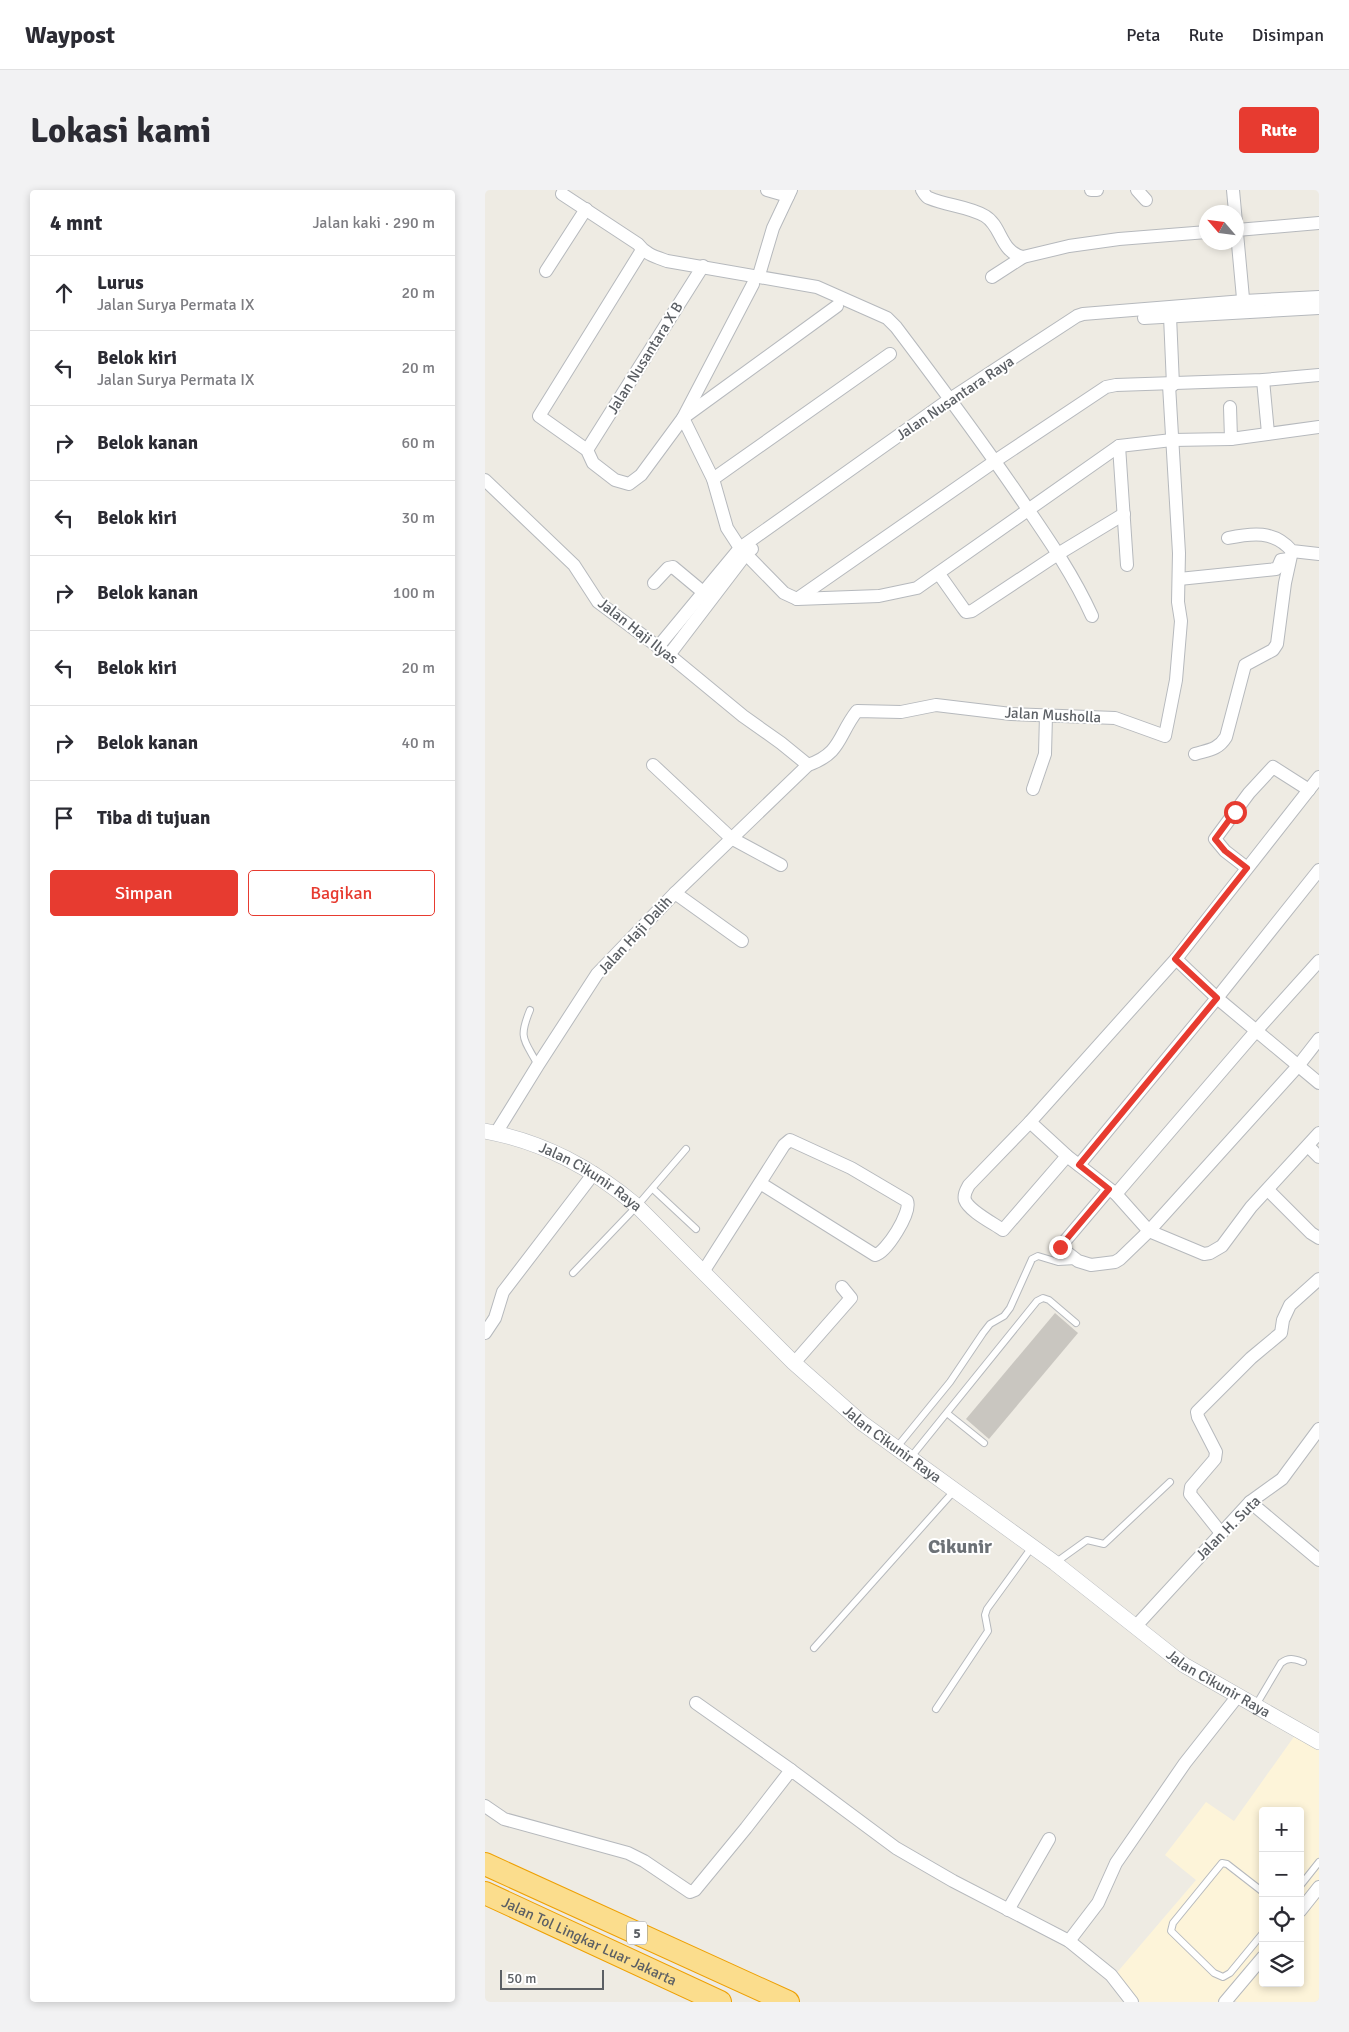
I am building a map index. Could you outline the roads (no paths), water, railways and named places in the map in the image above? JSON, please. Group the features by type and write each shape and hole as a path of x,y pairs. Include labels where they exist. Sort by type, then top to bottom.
{"highway":[{"name":"Jalan Tol Lingkar Luar Jakarta","path":"485,1864 789,2002"},
{"name":"Jalan Tol Lingkar Luar Jakarta","path":"485,1893 720,2002"}],"street":[{"path":"642,250 539,416 587,450 593,463 615,480 629,484 646,470 683,418 756,280 773,228 789,193 767,190"},
{"path":"922,190 928,198 970,209 987,218 993,223 1008,250 1023,257"},
{"path":"1091,190 1097,190"},
{"path":"1137,190 1146,200"},
{"path":"1233,190 1234,205"},
{"path":"562,194 638,244 642,250 652,256 667,261 703,266 756,280 817,287 887,318 896,327 952,402 1029,510 1076,582 1092,616"},
{"path":"546,271 586,209"},
{"path":"1244,229 1319,223"},
{"path":"992,277 1023,257 1069,246 1119,239 1199,233"},
{"path":"1239,250 1244,306"},
{"name":"Jalan Nusantara X B","path":"587,450 703,266"},
{"name":"Jalan Nusantara Raya","path":"658,647 703,592 743,551 952,402 1042,344 1083,314 1318,302"},
{"path":"683,418 837,306"},
{"name":"Jalan Nusantara Raya","path":"1042,344 1078,325 1088,322 1170,316 1244,306"},
{"path":"1170,316 1172,440 1179,579 1276,568 1281,560 1291,555 1319,554"},
{"path":"713,479 890,354"},
{"path":"797,599 995,461 1106,387 1263,380 1319,375"},
{"path":"1263,380 1268,433"},
{"path":"1230,407 1231,439"},
{"path":"683,418 713,479 727,528 743,551 785,593 797,599 879,596 907,592 917,588 1119,446 1172,440 1231,439 1263,436 1268,433 1319,427"},
{"path":"1119,446 1127,564"},
{"name":"Jalan Haji Ilyas","path":"485,480 574,565 598,602 669,655 743,716 808,765"},
{"path":"939,574 967,612 972,611 1058,554 1124,514"},
{"path":"1195,754 1214,749 1222,744 1226,737 1245,665 1273,650 1277,644 1291,555 1285,543 1267,536 1252,533 1227,538"},
{"name":"Jalan Nusantara Raya","path":"669,655 743,551"},
{"path":"654,583 668,568 673,567 703,592"},
{"name":"Jalan Musholla","path":"808,765 823,760 833,751 857,711 901,712 936,705 1011,714 1115,718 1165,736 1180,645 1179,579"},
{"path":"1033,789 1045,754 1046,715"},
{"path":"653,765 731,838 781,865"},
{"name":"Jalan Haji Dalih","path":"491,1132 538,1065 597,974 675,892 808,765"},
{"path":"1247,868 1225,851 1215,839 1249,793 1273,767 1284,772 1309,790"},
{"path":"1067,1156 1003,1230 971,1207 965,1200 965,1194 969,1185 1029,1122 1175,959 1319,777"},
{"path":"1079,1165 1217,998 1319,870"},
{"path":"675,892 742,941"},
{"path":"1175,959 1255,1031 1319,1083"},
{"path":"1319,961 1113,1192 1060,1247 1078,1261 1091,1265 1115,1262 1149,1231 1298,1066 1319,1039"},
{"path":"1029,1122 1067,1156 1113,1192 1149,1231 1204,1254 1210,1254 1221,1246 1251,1207 1319,1133"},
{"name":"Jalan Cikunir Raya","path":"491,1132 568,1157 613,1186 637,1206 793,1363 862,1423 1055,1562 1184,1665 1319,1742"},
{"path":"703,1272 784,1145 793,1140 851,1168 907,1201 908,1211 884,1251 875,1255 760,1183"},
{"path":"1308,1146 1319,1157"},
{"path":"485,1333 495,1318 503,1292 594,1173"},
{"path":"1268,1190 1311,1233 1319,1238"},
{"path":"1221,1533 1190,1494 1191,1487 1215,1459 1215,1452 1197,1412 1251,1358 1281,1333 1283,1320 1290,1305 1319,1279"},
{"path":"793,1363 851,1298 842,1287"},
{"name":"Jalan H. Suta","path":"1136,1626 1250,1502 1282,1479 1319,1429"},
{"path":"1250,1502 1317,1553"},
{"path":"1069,1941 1098,1903 1116,1863 1185,1763 1237,1696"},
{"path":"696,1703 791,1770 896,1848 1008,1910 1069,1941 1111,1975 1132,2002"},
{"path":"485,1806 504,1819 628,1853 644,1861 690,1892 695,1890 791,1770"},
{"path":"1008,1910 1049,1839"},
{"path":"1304,1906 1319,1886"},
{"path":"1225,2002 1259,1962"}],"lane":[{"path":"530,1010 522,1035 538,1065"},
{"path":"573,1273 653,1189 686,1150"},
{"path":"653,1189 696,1229"},
{"path":"897,1448 950,1382 990,1324 1004,1316 1010,1308 1032,1259 1038,1256 1058,1262 1078,1261"},
{"path":"911,1458 1037,1302 1043,1298 1049,1300 1077,1323"},
{"path":"948,1414 985,1443"},
{"path":"1055,1562 1087,1540 1104,1544 1170,1482"},
{"path":"813,1648 955,1491"},
{"path":"936,1709 988,1632 985,1616 987,1609 1032,1547"},
{"path":"1255,1706 1281,1663 1287,1659 1303,1662"},
{"path":"1304,1881 1319,1862"},
{"path":"1259,1889 1227,1864 1222,1863 1173,1923 1171,1932 1214,1972 1223,1977 1230,1973 1259,1938"}],"district":[{"name":"Cikunir","path":"960,1546"}]}
